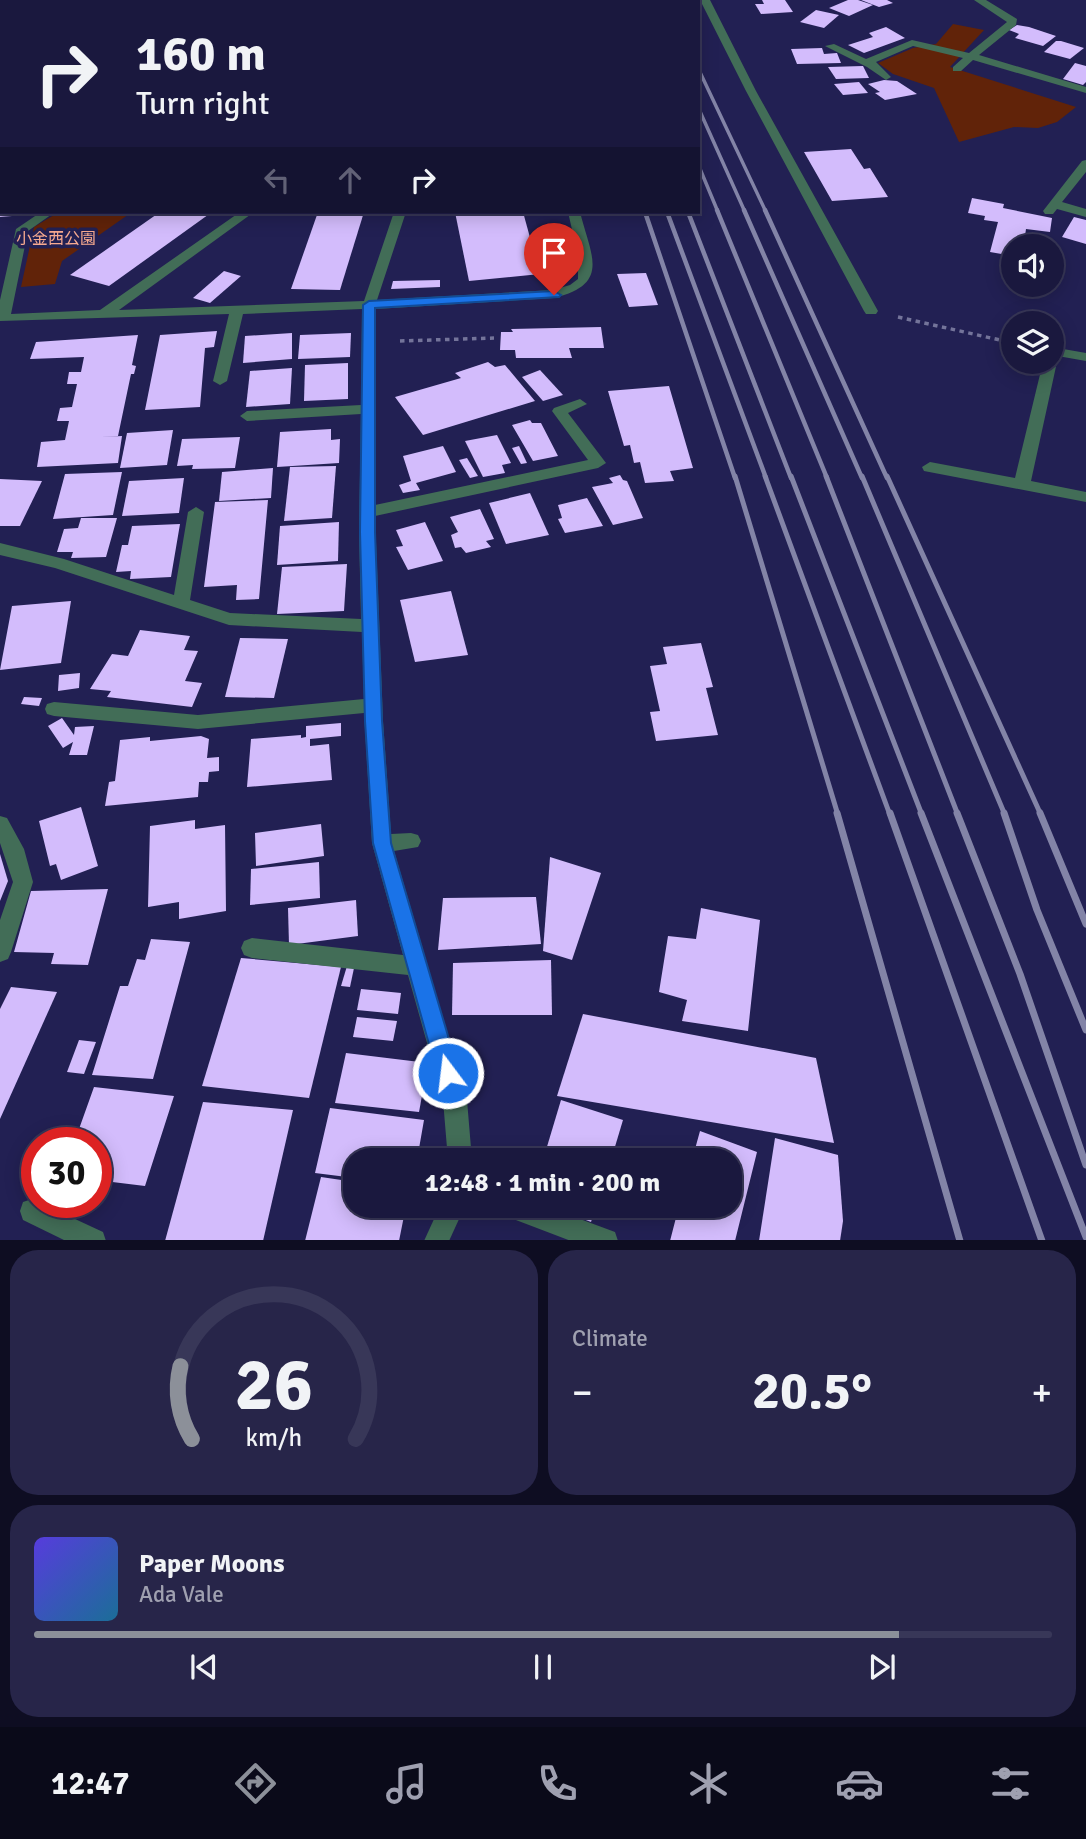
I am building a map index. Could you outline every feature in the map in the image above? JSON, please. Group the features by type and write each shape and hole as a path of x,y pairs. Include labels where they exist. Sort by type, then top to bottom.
{"street":[{"path":"705,0 751,91 871,311"},
{"path":"957,69 991,37 1012,23 1012,19 979,0"},
{"path":"870,65 871,60 912,43 972,57 1086,90"},
{"path":"830,46 870,65 886,77"},
{"path":"1086,164 1051,207 1086,213"},
{"path":"46,214 22,229 3,318 369,305 554,295 573,289 584,279 587,268 574,214"},
{"path":"104,314 245,214"},
{"path":"399,214 369,305 368,512 373,705 382,843 456,1100 459,1148"},
{"path":"220,381 237,310"},
{"path":"1064,356 1086,357"},
{"path":"1022,484 1048,374"},
{"path":"368,512 597,463 559,411 580,404"},
{"path":"247,416 368,409"},
{"path":"930,467 1086,497"},
{"path":"181,604 196,512"},
{"path":"0,549 58,563 229,619 370,626"},
{"path":"54,709 198,722 373,705"},
{"path":"0,824 14,849 23,882 0,952"},
{"path":"382,843 411,841"},
{"path":"252,948 419,966"},
{"path":"46,1218 92,1240"},
{"path":"436,1240 447,1218"},
{"path":"544,1218 603,1240"}],"path":[{"path":"871,311 1001,339"},
{"path":"399,341 494,338"}],"green space":[{"path":"953,24 984,30 950,67 1076,107 1057,122 1038,128 1014,127 959,142 934,88 893,74 878,63 913,48 936,44"},
{"name":"小金西公園","path":"56,214 129,214 62,261 55,284 21,287 34,227"}],"building":[{"path":"762,0 785,0 793,12 761,14 755,4 764,4"},
{"path":"848,0 873,5 849,16 829,8"},
{"path":"861,0 887,0 893,3 879,7"},
{"path":"816,10 839,15 824,28 800,22"},
{"path":"1017,25 1056,36 1043,46 1015,38 1019,34 1009,30"},
{"path":"886,27 905,38 864,53 848,45 873,37 869,33"},
{"path":"1056,41 1084,48 1070,59 1044,52"},
{"path":"822,48 824,54 837,53 841,63 797,64 791,49"},
{"path":"1075,63 1086,66 1086,82 1083,85 1063,79"},
{"path":"863,66 869,78 836,79 828,67"},
{"path":"884,80 897,81 917,94 885,100 875,93 880,92 868,84"},
{"path":"859,82 868,93 843,95 834,84"},
{"path":"851,149 864,169 870,168 888,197 832,201 804,152"},
{"path":"972,198 1004,204 1003,208 1052,218 1050,232 1026,229 1025,234 1001,234 1001,254 990,252 998,222 984,220 985,216 968,213"},
{"path":"0,214 36,214 0,217"},
{"path":"157,214 209,214 109,286 70,275"},
{"path":"317,214 363,214 340,290 291,289"},
{"path":"455,214 524,214 540,274 469,281"},
{"path":"1074,217 1086,220 1086,244 1064,238"},
{"path":"224,271 241,276 210,303 193,298"},
{"path":"646,273 658,305 629,307 617,274"},
{"path":"440,280 440,287 391,289 393,281"},
{"path":"601,327 604,348 569,348 572,358 516,358 515,350 500,350 501,332 513,332 511,329"},
{"path":"217,331 214,347 205,348 200,407 145,410 160,335"},
{"path":"292,333 292,359 243,363 245,336"},
{"path":"351,333 350,357 298,359 300,335"},
{"path":"138,335 132,365 136,366 134,374 131,374 118,436 100,437 122,436 118,463 37,467 41,442 65,440 69,421 57,421 60,408 72,407 77,384 67,384 69,372 81,372 84,357 30,359 36,342"},
{"path":"488,362 495,367 505,365 535,401 423,435 395,397 461,378 455,373"},
{"path":"348,363 348,399 304,401 305,365"},
{"path":"292,368 290,404 246,407 250,371"},
{"path":"540,370 563,395 543,401 522,377"},
{"path":"669,386 693,468 670,471 674,481 645,483 640,462 634,463 630,445 624,446 608,391"},
{"path":"530,420 532,423 541,423 558,456 533,461 512,425"},
{"path":"331,429 331,440 340,439 339,463 277,467 280,432"},
{"path":"173,430 167,465 120,468 127,433"},
{"path":"497,435 511,463 502,465 505,473 483,477 465,441"},
{"path":"240,437 235,468 192,469 193,465 177,466 182,439"},
{"path":"443,446 456,472 416,483 420,490 403,493 399,485 411,481 403,456"},
{"path":"519,446 527,463 521,464 512,448"},
{"path":"467,458 478,476 470,478 459,460"},
{"path":"336,466 332,518 284,521 290,467"},
{"path":"273,468 271,498 219,501 222,472"},
{"path":"122,472 113,515 53,519 65,474"},
{"path":"620,475 627,481 643,518 613,525 592,487 613,483 609,478"},
{"path":"184,478 179,513 122,516 129,481"},
{"path":"0,479 42,481 20,526 0,526"},
{"path":"530,493 549,535 506,544 489,503"},
{"path":"587,498 603,526 565,533 558,519 562,518 558,505"},
{"path":"268,500 259,599 236,600 237,585 204,587 215,502"},
{"path":"480,509 494,539 486,541 491,547 466,553 461,547 455,548 451,535 458,532 450,517"},
{"path":"81,518 117,518 106,557 71,558 73,552 57,552 64,529 78,528"},
{"path":"339,522 338,561 277,565 280,526"},
{"path":"425,522 443,561 408,570 396,547 403,546 396,530"},
{"path":"180,524 171,577 130,579 131,571 116,572 122,545 128,545 132,526"},
{"path":"347,564 344,611 277,614 282,567"},
{"path":"451,591 468,655 415,662 400,600"},
{"path":"71,601 61,663 0,670 12,606"},
{"path":"140,630 190,636 184,650 198,651 185,681 202,683 192,707 107,697 111,691 90,689 112,654 128,656"},
{"path":"240,638 288,639 274,698 225,697"},
{"path":"701,643 713,687 706,688 718,735 656,741 650,712 660,711 650,666 667,664 663,647"},
{"path":"80,673 79,688 58,691 59,675"},
{"path":"24,697 42,698 39,706 21,704"},
{"path":"62,718 74,735 75,727 94,726 87,755 69,755 73,742 63,748 48,726"},
{"path":"341,723 341,736 310,739 310,746 329,744 332,780 247,787 251,739 301,735 301,738 306,737 306,726"},
{"path":"201,736 209,739 207,758 219,757 219,771 209,772 208,782 199,782 198,797 105,806 109,782 115,781 120,740 150,737 150,741"},
{"path":"81,807 98,866 61,880 56,864 50,866 39,821"},
{"path":"195,820 195,829 225,825 226,911 179,919 179,902 148,907 150,826"},
{"path":"321,824 324,856 256,866 255,833"},
{"path":"0,854 8,881 0,901"},
{"path":"550,857 601,873 572,960 543,951"},
{"path":"319,862 320,898 250,905 251,869"},
{"path":"108,889 88,965 51,964 54,953 14,952 31,891"},
{"path":"536,897 541,944 438,950 443,898"},
{"path":"356,900 358,936 289,945 288,908"},
{"path":"701,908 760,920 748,1031 682,1021 687,1000 659,992 668,936 696,939"},
{"path":"151,939 190,942 153,1079 92,1075 120,986 128,986 137,959 145,960"},
{"path":"241,958 341,967 309,1098 202,1086"},
{"path":"551,960 552,1015 452,1015 453,963"},
{"path":"347,966 354,968 350,987 341,986"},
{"path":"11,987 57,992 0,1119 0,1009"},
{"path":"361,989 401,993 398,1014 357,1010"},
{"path":"583,1014 816,1058 834,1143 557,1096"},
{"path":"357,1017 397,1021 393,1041 353,1037"},
{"path":"79,1040 96,1042 84,1074 67,1072"},
{"path":"346,1053 428,1063 419,1112 335,1103"},
{"path":"94,1087 174,1096 145,1186 112,1182 112,1127 80,1127"},
{"path":"561,1100 623,1120 615,1148 547,1148"},
{"path":"203,1102 293,1110 263,1240 165,1240"},
{"path":"330,1108 424,1120 419,1148 343,1148 343,1176 315,1173"},
{"path":"700,1131 757,1152 742,1213 742,1148 695,1148"},
{"path":"775,1138 838,1155 843,1221 840,1240 759,1240"},
{"path":"321,1177 343,1180 343,1218 404,1218 399,1240 305,1240"},
{"path":"676,1218 741,1218 735,1240 670,1240"}],"railway":[{"path":"700,72 766,212"},
{"path":"700,111 745,212"},
{"path":"700,169 718,212"},
{"path":"717,210 827,478"},
{"path":"744,210 862,478"},
{"path":"765,210 887,478"},
{"path":"646,214 735,478"},
{"path":"668,214 766,478"},
{"path":"689,214 791,478"},
{"path":"735,476 838,815"},
{"path":"765,476 890,815"},
{"path":"791,476 922,815"},
{"path":"826,476 958,815"},
{"path":"862,476 1005,815"},
{"path":"887,476 1041,815"},
{"path":"837,813 960,1240"},
{"path":"890,813 1042,1240"},
{"path":"921,813 1086,1237"},
{"path":"957,813 1020,974 1086,1165"},
{"path":"1004,813 1037,910 1086,1030"},
{"path":"1040,813 1086,924"}],"route":[{"path":"448,1073 382,843 374,721 367,532 369,305 554,295"}]}
